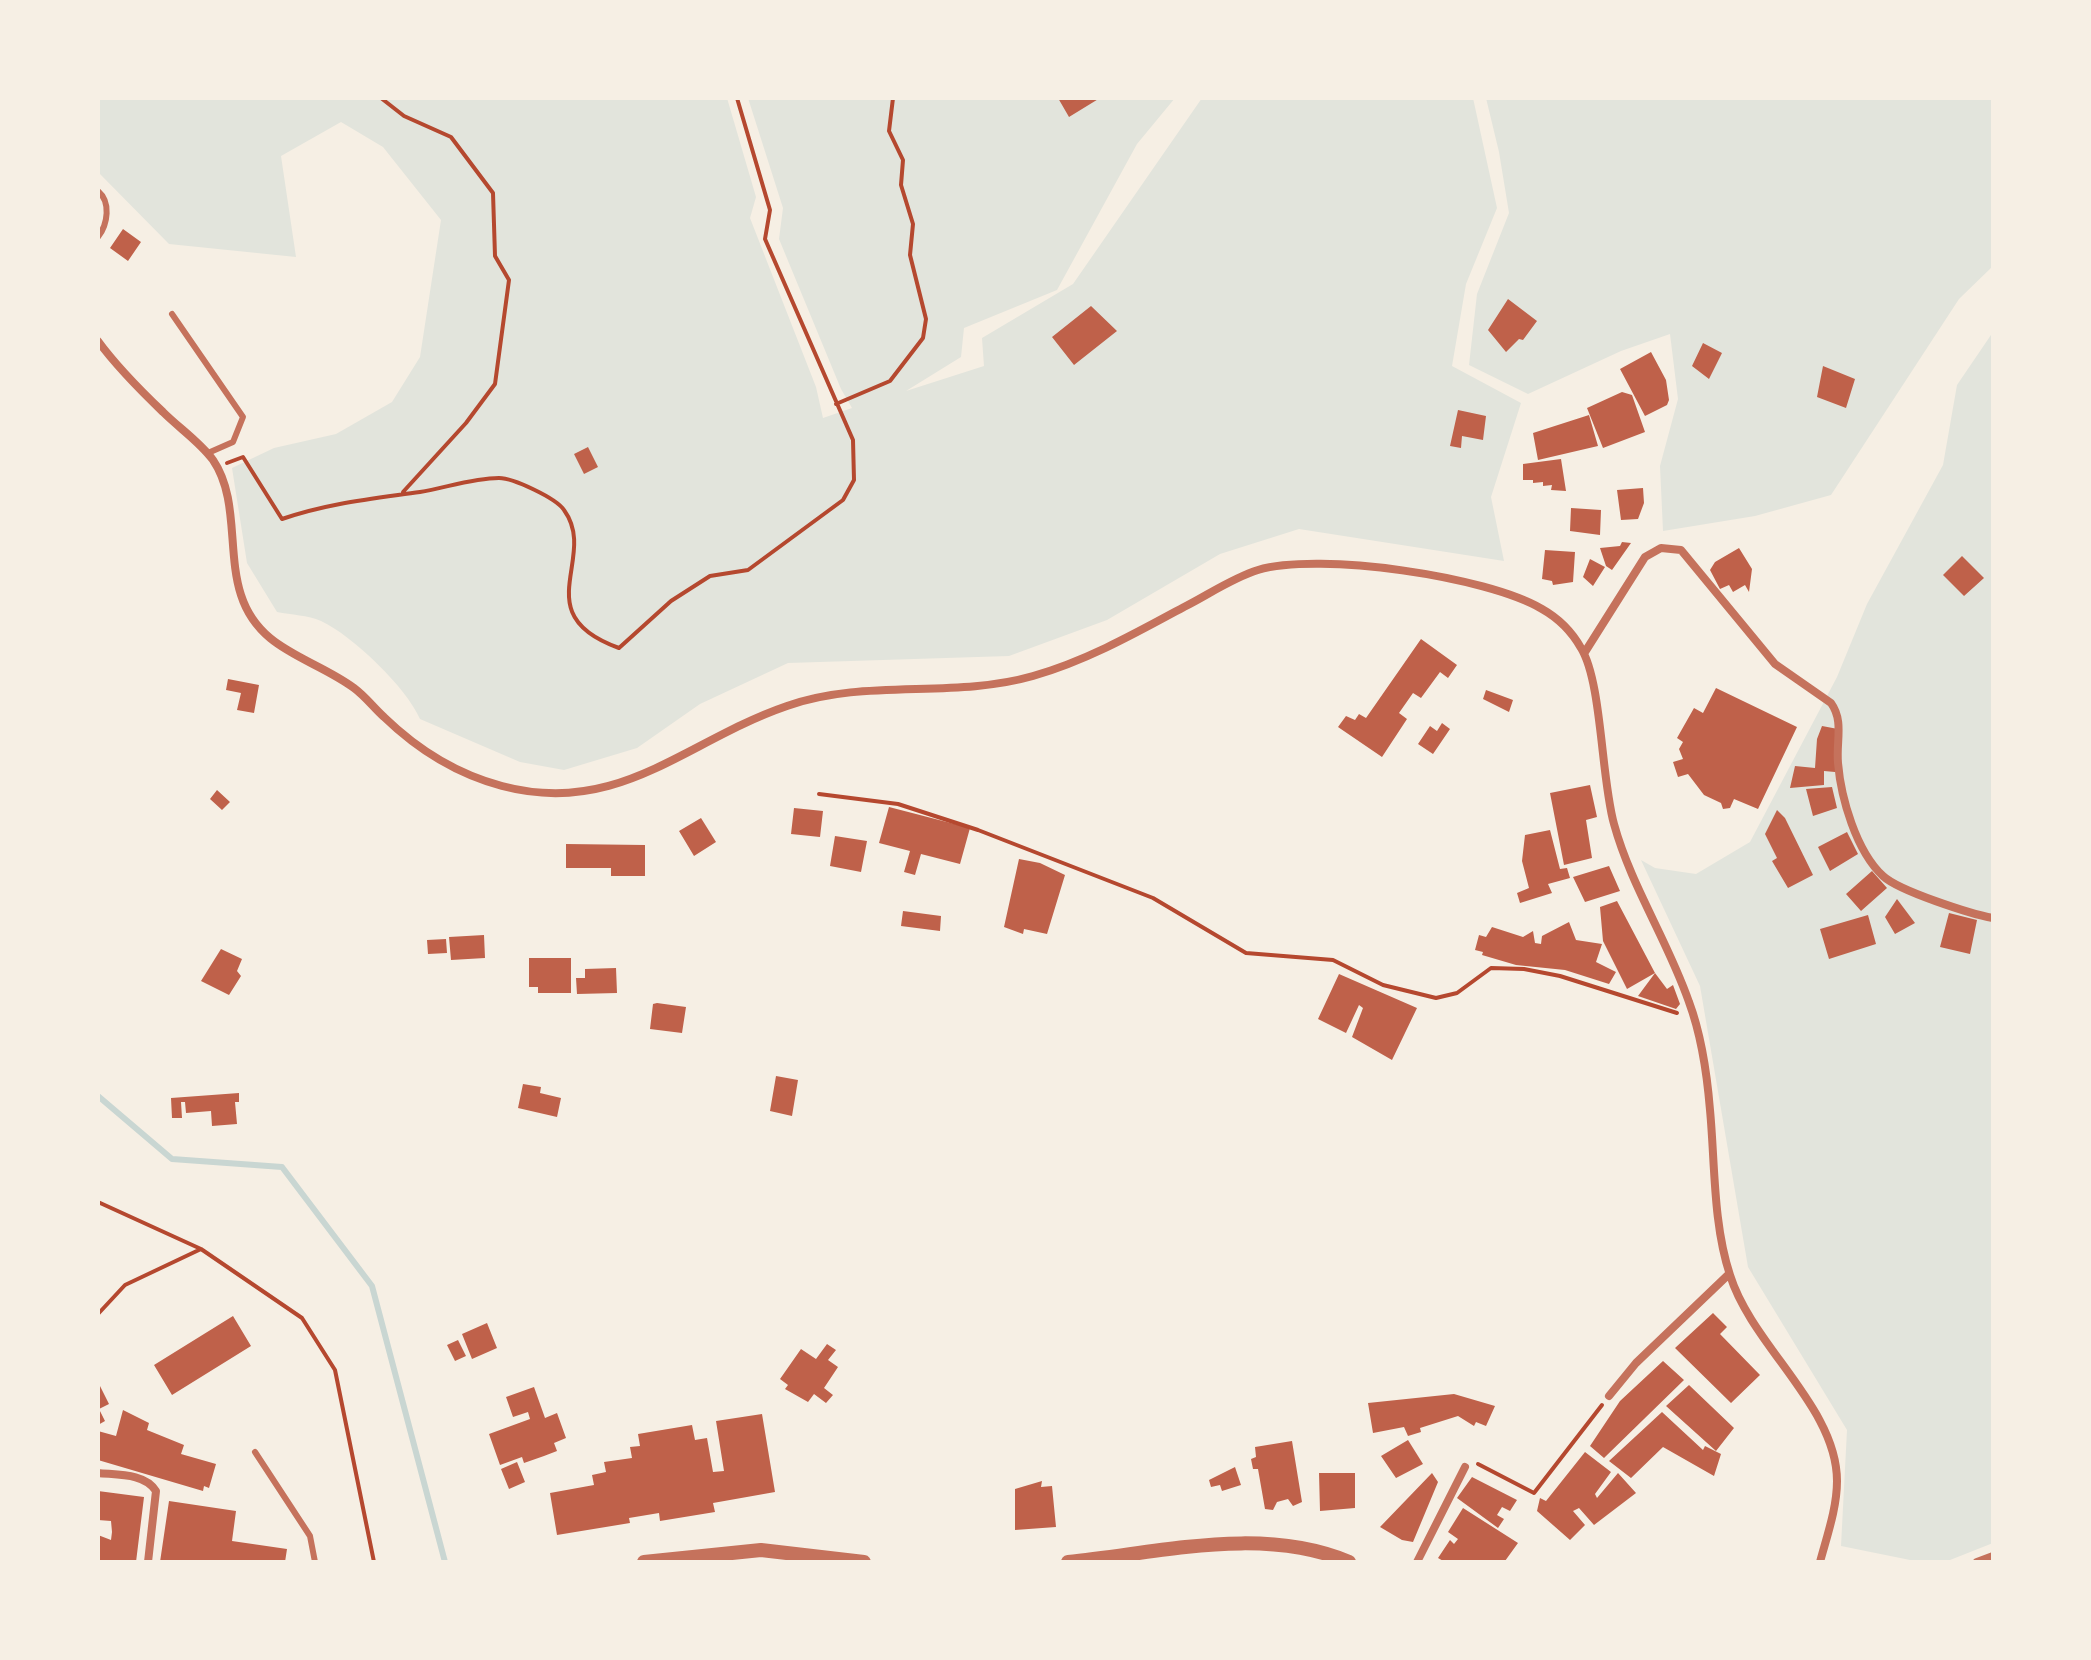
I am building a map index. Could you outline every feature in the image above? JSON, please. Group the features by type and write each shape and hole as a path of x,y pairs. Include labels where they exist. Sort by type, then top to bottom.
{"street":[{"path":"98,341 127,376 208,453 217,467 226,491 232,559 242,598 253,623 278,647 344,681 423,749 454,769 502,786 543,793 583,794 635,780 753,717 802,700 854,692 971,687 1030,677 1086,657 1245,576 1292,564 1331,564 1448,579 1492,589 1540,607 1563,624 1585,652 1611,813 1620,845 1694,1019 1707,1080 1729,1274 1749,1319 1830,1442 1837,1484 1823,1561"},
{"path":"1585,652 1645,557 1661,548 1681,550 1775,664 1831,703 1837,711 1838,762 1846,805 1867,855 1884,878 1976,915 1993,918"},
{"path":"1609,1396 1636,1363 1729,1274"},
{"path":"1417,1562 1465,1467"},
{"path":"98,1473 140,1478 151,1483 156,1491 148,1562"},
{"path":"1068,1562 1275,1543 1312,1548 1349,1562"},
{"path":"644,1562 803,1553 864,1562"},
{"path":"1977,1562 1993,1556"}],"lane":[{"path":"98,191 106,204 105,223 98,237"},
{"path":"172,314 243,417 233,442 208,453"},
{"path":"255,1452 310,1536 315,1562"}],"path":[{"path":"381,98 404,116 451,137 493,193 495,256 509,280 495,384 466,423 401,494"},
{"path":"243,457 282,519 331,503 501,477 536,490 564,509 571,530 573,558 566,591 573,613 594,639 619,648 671,601 710,576 748,570 843,500 854,480 853,440 765,239 770,210 737,98"},
{"path":"836,404 890,381 910,358 925,328 926,319 910,255 913,224 901,185 903,160 889,131 893,98"},
{"path":"819,794 898,804 966,825 1153,898 1246,953 1333,960 1383,985 1436,998 1457,993 1491,968 1524,969 1584,983 1694,1019"},
{"path":"98,1202 201,1249 302,1318 335,1370 374,1562"},
{"path":"98,1314 125,1285 201,1249"},
{"path":"1465,1467 1481,1465 1534,1493 1609,1396"}],"shaded area":[{"path":"98,98 727,98 756,197 750,218 816,387 823,418 852,408 841,389 779,239 783,208 748,98 1175,98 1137,144 1057,290 964,328 961,357 906,391 984,366 982,338 1073,284 1202,98 1473,98 1497,208 1466,284 1452,366 1521,403 1491,497 1504,561 1299,529 1220,554 1107,620 1009,656 788,663 700,704 637,748 564,770 520,762 420,719 391,678 363,650 334,628 311,617 277,612 247,563 232,468 274,448 336,434 392,402 420,357 441,220 383,147 341,122 281,156 296,257 169,244 99,173"},
{"path":"1486,98 1993,98 1993,266 1959,299 1831,495 1755,516 1663,531 1660,466 1678,399 1670,334 1621,351 1528,394 1469,365 1477,294 1509,213"},
{"path":"1993,332 1993,1543 1945,1562 1920,1562 1841,1546 1847,1430 1748,1267 1700,986 1641,860 1655,868 1696,874 1750,842 1837,677 1867,604 1943,465 1957,385"}],"building":[{"path":"1058,98 1100,98 1069,117"},
{"path":"123,229 141,242 128,261 110,248"},
{"path":"1508,299 1537,321 1523,340 1519,339 1506,352 1488,330"},
{"path":"1091,306 1117,331 1074,365 1052,337"},
{"path":"1703,343 1722,353 1709,379 1692,366"},
{"path":"1651,352 1666,380 1669,400 1667,405 1645,416 1620,369"},
{"path":"1823,366 1855,379 1846,408 1817,397"},
{"path":"1622,392 1632,395 1645,432 1603,448 1587,408"},
{"path":"1458,410 1486,416 1483,440 1462,436 1461,448 1450,446"},
{"path":"1589,415 1598,446 1538,460 1533,433"},
{"path":"588,447 598,467 584,474 574,454"},
{"path":"1561,459 1566,491 1551,490 1552,485 1543,486 1543,482 1523,480 1523,464"},
{"path":"1643,488 1644,503 1638,519 1621,520 1617,490"},
{"path":"1571,508 1601,510 1600,535 1570,531"},
{"path":"1622,542 1631,543 1612,570 1606,566 1600,548 1620,546"},
{"path":"1739,548 1752,569 1749,592 1745,585 1733,592 1729,585 1720,589 1710,570 1715,562"},
{"path":"1545,550 1575,552 1573,582 1553,585 1552,581 1542,579"},
{"path":"1962,556 1984,578 1964,596 1943,575"},
{"path":"1590,559 1605,567 1593,586 1583,577"},
{"path":"1421,639 1457,665 1448,678 1440,672 1421,698 1413,693 1399,713 1407,719 1382,757 1338,727 1346,716 1355,720 1359,714 1366,718"},
{"path":"228,679 259,685 254,713 237,710 241,693 226,690"},
{"path":"1716,688 1797,727 1758,809 1734,799 1730,808 1723,809 1721,803 1704,795 1688,774 1678,777 1673,762 1683,759 1679,749 1683,742 1677,738 1694,708 1703,713"},
{"path":"1486,690 1513,700 1509,712 1483,699"},
{"path":"1442,723 1450,729 1433,754 1418,744 1430,726 1437,731"},
{"path":"1822,726 1838,729 1835,772 1824,771 1824,785 1790,788 1795,766 1815,768 1817,739"},
{"path":"1590,785 1597,817 1586,820 1592,858 1564,865 1550,793"},
{"path":"1832,787 1837,808 1813,816 1806,789"},
{"path":"217,790 230,802 222,810 210,799"},
{"path":"889,807 970,828 960,864 921,854 915,875 904,872 910,851 879,843"},
{"path":"794,808 823,811 820,837 791,834"},
{"path":"1777,810 1785,818 1813,875 1788,888 1772,861 1777,858 1765,834"},
{"path":"701,818 716,842 694,856 679,831"},
{"path":"1550,830 1560,869 1567,868 1570,878 1548,884 1552,893 1520,903 1517,893 1529,888 1522,861 1525,835"},
{"path":"1847,832 1858,854 1830,871 1818,847"},
{"path":"835,836 867,841 861,872 830,866"},
{"path":"566,844 645,845 645,876 611,876 611,868 566,868"},
{"path":"1019,859 1040,863 1065,875 1047,934 1024,929 1023,934 1004,927"},
{"path":"1609,866 1620,891 1585,902 1573,877"},
{"path":"1872,871 1887,888 1861,911 1846,894"},
{"path":"1897,899 1915,923 1895,934 1885,917"},
{"path":"1617,901 1655,973 1627,989 1603,941 1600,907"},
{"path":"903,911 941,916 940,931 901,926"},
{"path":"1949,913 1977,920 1970,954 1940,947"},
{"path":"1868,915 1876,944 1829,959 1820,929"},
{"path":"1569,922 1576,940 1602,944 1596,962 1616,972 1609,984 1565,970 1516,965 1475,950 1479,935 1486,937 1492,927 1523,937 1533,931 1535,943 1541,944 1542,936"},
{"path":"484,935 485,958 451,960 449,937"},
{"path":"446,939 447,953 428,954 427,940"},
{"path":"221,949 242,959 237,971 241,976 229,995 201,981"},
{"path":"529,958 571,958 571,993 538,993 538,987 529,987"},
{"path":"616,968 617,993 577,994 576,978 585,978 585,969"},
{"path":"1655,973 1667,989 1673,985 1680,1004 1676,1009 1638,996"},
{"path":"1339,974 1417,1008 1392,1060 1352,1037 1363,1008 1359,1005 1346,1033 1318,1019"},
{"path":"653,1004 686,1007 682,1033 650,1029"},
{"path":"776,1076 798,1080 792,1116 770,1111"},
{"path":"523,1084 541,1087 540,1093 561,1098 557,1117 518,1108"},
{"path":"239,1093 239,1102 235,1102 237,1124 212,1126 211,1111 186,1113 185,1102 181,1102 182,1118 172,1118 171,1098"},
{"path":"1713,1313 1727,1327 1720,1334 1760,1375 1731,1403 1675,1348"},
{"path":"233,1316 251,1346 172,1395 154,1365"},
{"path":"487,1323 497,1348 472,1359 462,1334"},
{"path":"458,1340 466,1356 455,1361 447,1345"},
{"path":"827,1344 836,1350 828,1360 838,1367 824,1388 833,1395 826,1403 814,1394 808,1402 785,1389 788,1385 780,1379 801,1349 816,1359"},
{"path":"1663,1361 1684,1380 1604,1458 1590,1446 1620,1401"},
{"path":"98,1382 109,1404 99,1409 105,1421 98,1425"},
{"path":"1689,1385 1734,1428 1716,1451 1666,1406"},
{"path":"534,1387 545,1418 557,1413 566,1438 554,1443 557,1451 524,1463 522,1457 500,1465 489,1434 530,1419 528,1412 513,1417 506,1397"},
{"path":"1454,1394 1495,1406 1486,1426 1476,1422 1474,1426 1458,1416 1420,1428 1421,1432 1408,1436 1404,1427 1373,1433 1368,1403"},
{"path":"123,1410 149,1423 147,1430 184,1445 181,1454 216,1464 209,1488 204,1486 203,1491 98,1460 98,1431 116,1436"},
{"path":"1662,1412 1703,1450 1705,1446 1721,1454 1714,1476 1663,1447 1631,1478 1609,1461"},
{"path":"762,1414 775,1492 713,1503 715,1512 660,1521 659,1513 629,1518 630,1523 557,1535 550,1493 594,1485 592,1475 606,1472 604,1462 632,1458 630,1447 640,1446 638,1434 692,1425 695,1440 707,1438 713,1472 724,1471 716,1421"},
{"path":"1408,1440 1423,1464 1396,1478 1381,1456"},
{"path":"1292,1441 1302,1502 1293,1506 1288,1499 1277,1502 1273,1510 1265,1509 1258,1469 1253,1469 1251,1459 1256,1457 1255,1447"},
{"path":"1585,1452 1611,1472 1595,1494 1597,1498 1618,1473 1636,1493 1594,1525 1579,1508 1573,1511 1585,1525 1570,1540 1537,1511 1540,1498 1546,1501"},
{"path":"517,1462 525,1482 509,1489 501,1469"},
{"path":"1235,1467 1241,1485 1222,1491 1220,1485 1211,1487 1209,1480"},
{"path":"1319,1473 1355,1473 1355,1508 1320,1511"},
{"path":"1432,1473 1438,1482 1413,1542 1402,1540 1380,1527"},
{"path":"1472,1477 1517,1500 1510,1511 1502,1507 1497,1515 1504,1519 1498,1528 1457,1498"},
{"path":"1042,1481 1041,1487 1052,1486 1056,1527 1015,1530 1015,1489"},
{"path":"98,1491 144,1497 136,1562 98,1562 98,1535 111,1540 112,1532 111,1521 98,1520"},
{"path":"169,1501 236,1511 232,1541 287,1549 285,1562 160,1562"},
{"path":"1463,1508 1518,1543 1505,1561 1445,1562 1438,1558 1450,1540 1454,1544 1458,1539 1448,1532"}],"waterway":[{"path":"98,1096 172,1159 282,1167 372,1286 445,1562"}]}
